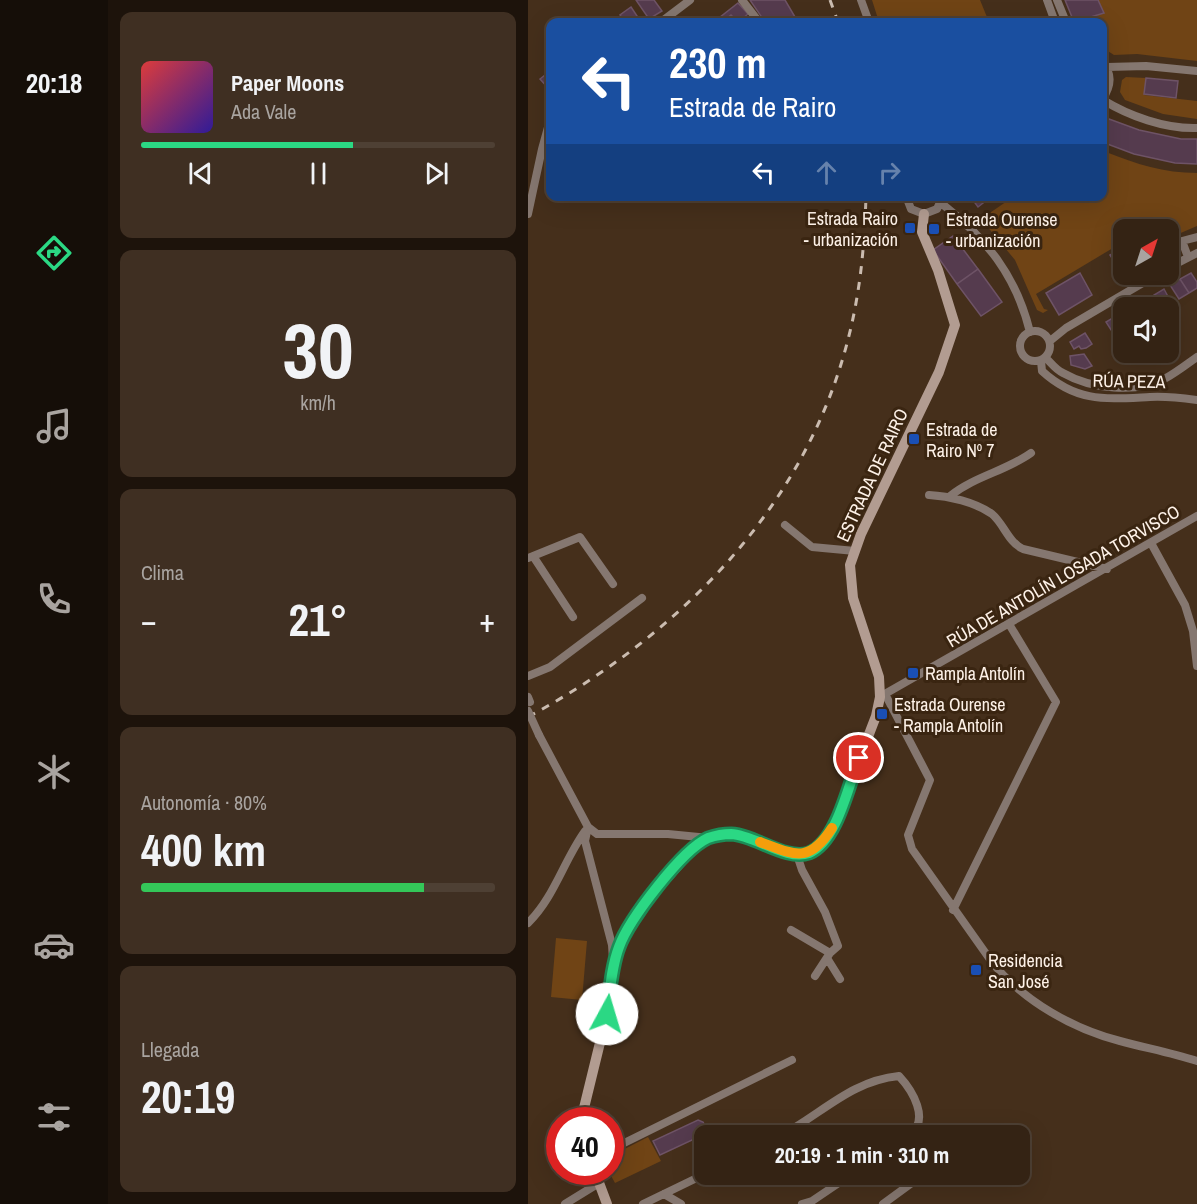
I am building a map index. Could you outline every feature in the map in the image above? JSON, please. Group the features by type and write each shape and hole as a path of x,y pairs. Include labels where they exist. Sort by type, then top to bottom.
{"street":[{"path":"666,18 690,0"},
{"path":"742,0 756,18"},
{"path":"861,0 867,18"},
{"path":"1047,0 1054,18"},
{"path":"1057,0 1064,18"},
{"path":"1107,64 1197,71"},
{"path":"1107,71 1110,81 1107,92"},
{"path":"1107,103 1124,113 1186,129 1197,128"},
{"path":"528,214 546,134"},
{"path":"908,201 911,209 924,214 931,213 941,201"},
{"path":"943,201 979,235 1000,262 1025,310 1030,332"},
{"name":"ESTRADA DE RAIRO","path":"797,855 810,852 822,843 835,823 883,695 853,598 850,565 939,372 955,325 938,270 922,232 924,214"},
{"path":"1188,257 1182,241 1197,237"},
{"path":"1179,262 1197,253"},
{"path":"1050,341 1066,328 1139,285"},
{"path":"1043,359 1051,347 1050,341 1042,332 1030,332 1021,340 1021,351 1029,360 1043,359 1060,372 1087,385 1142,386 1165,379 1197,357"},
{"name":"RÚA PEZA","path":"1043,359 1042,371 1056,384 1088,397 1122,400 1152,396 1197,400"},
{"path":"951,496 965,484 1020,461 1031,453"},
{"path":"929,495 951,496 992,514 1016,546 1023,549 1107,569"},
{"name":"RÚA DE ANTOLÍN LOSADA TORVISCO","path":"883,695 1197,516"},
{"path":"785,525 812,547 855,551"},
{"path":"573,617 531,557 580,537 613,584"},
{"path":"1151,543 1185,605 1193,631 1197,666"},
{"path":"528,676 550,667 642,598"},
{"path":"953,910 1056,702 1009,624"},
{"path":"883,695 930,780 908,835 912,849 953,910 1006,979 1068,1022 1118,1041 1172,1053 1197,1062"},
{"path":"528,711 588,827 597,834 668,834 709,838 728,834 740,835 797,855 802,870 825,912 838,946 815,976"},
{"path":"528,923 558,879 574,846 588,827"},
{"path":"588,827 585,841 612,945 613,967"},
{"path":"584,1107 607,1014 613,967 619,947 631,922 692,850 709,838"},
{"path":"791,930 829,956 840,979"},
{"path":"624,1143 792,1060"},
{"path":"796,1125 841,1095 880,1078 899,1076 911,1088 920,1113 916,1125"},
{"path":"643,1204 694,1179"},
{"path":"566,1204 596,1185"},
{"path":"600,1185 607,1204"},
{"path":"802,1204 812,1201 836,1185"},
{"path":"883,1204 909,1185"},
{"path":"664,1194 681,1204"}],"shaded area":[{"path":"872,0 980,0 987,18 878,18"},
{"path":"1098,0 1197,0 1197,61 1137,54 1114,55 1107,51 1107,18 1090,18 1103,13"},
{"path":"1126,77 1146,78 1144,95 1197,101 1197,119 1163,114 1125,100 1120,92 1122,80"},
{"path":"1107,152 1150,167 1197,173 1197,226 1179,234 1179,219 1113,219 1113,248 1036,294 1044,309 1048,310 1043,313 1037,310 1015,260 981,219 1007,201 1107,201"},
{"path":"556,938 587,941 582,1000 551,997"},
{"path":"648,1137 661,1161 624,1179 624,1149"}],"building":[{"path":"636,0 654,0 662,11 648,18"},
{"path":"750,0 785,0 796,18 762,18"},
{"path":"1065,0 1098,0 1104,13 1087,18 1072,18"},
{"path":"738,3 748,14 743,18 734,18 731,15 727,18 719,18"},
{"path":"631,7 638,18 622,18 620,15"},
{"path":"546,74 546,86 540,79"},
{"path":"1146,78 1178,81 1176,98 1144,94"},
{"path":"1109,119 1139,130 1181,139 1197,139 1197,164 1175,163 1134,154 1107,144"},
{"path":"974,201 986,201 978,207"},
{"path":"953,236 978,269 957,284 933,250"},
{"path":"978,269 1002,302 981,316 957,284"},
{"path":"1080,273 1092,295 1059,315 1046,293"},
{"path":"1191,273 1197,282 1197,288 1189,293 1180,279"},
{"path":"1179,280 1189,293 1179,299 1170,285 1179,285"},
{"path":"1164,289 1168,297 1155,297 1154,295"},
{"path":"1113,318 1113,333 1106,322"},
{"path":"1085,333 1092,344 1086,348 1081,349 1079,346 1074,349 1070,342"},
{"path":"1084,354 1092,366 1085,369 1071,365 1070,356"},
{"path":"698,1120 705,1125 694,1125 694,1139 660,1155 653,1141"}],"railway":[{"path":"830,0 837,18"},
{"path":"528,717 589,681 645,640 697,594 744,543 784,487 817,426 842,361 860,279 866,201"}],"slow traffic":[{"path":"760,842 797,855 810,852 822,843 832,828"}],"place":[{"name":"Estrada Rairo - urbanización","path":"910,228"},
{"name":"Estrada Ourense - urbanización","path":"934,229"},
{"name":"Estrada de Rairo Nº 7","path":"914,439"},
{"name":"Rampla Antolín","path":"913,673"},
{"name":"Estrada Ourense - Rampla Antolín","path":"882,714"},
{"name":"Residencia San José","path":"976,970"}],"route":[{"path":"607,1014 613,967 619,947 631,922 692,850 709,838 728,834 740,835 797,855 810,852 822,843 835,823 859,758"}]}
